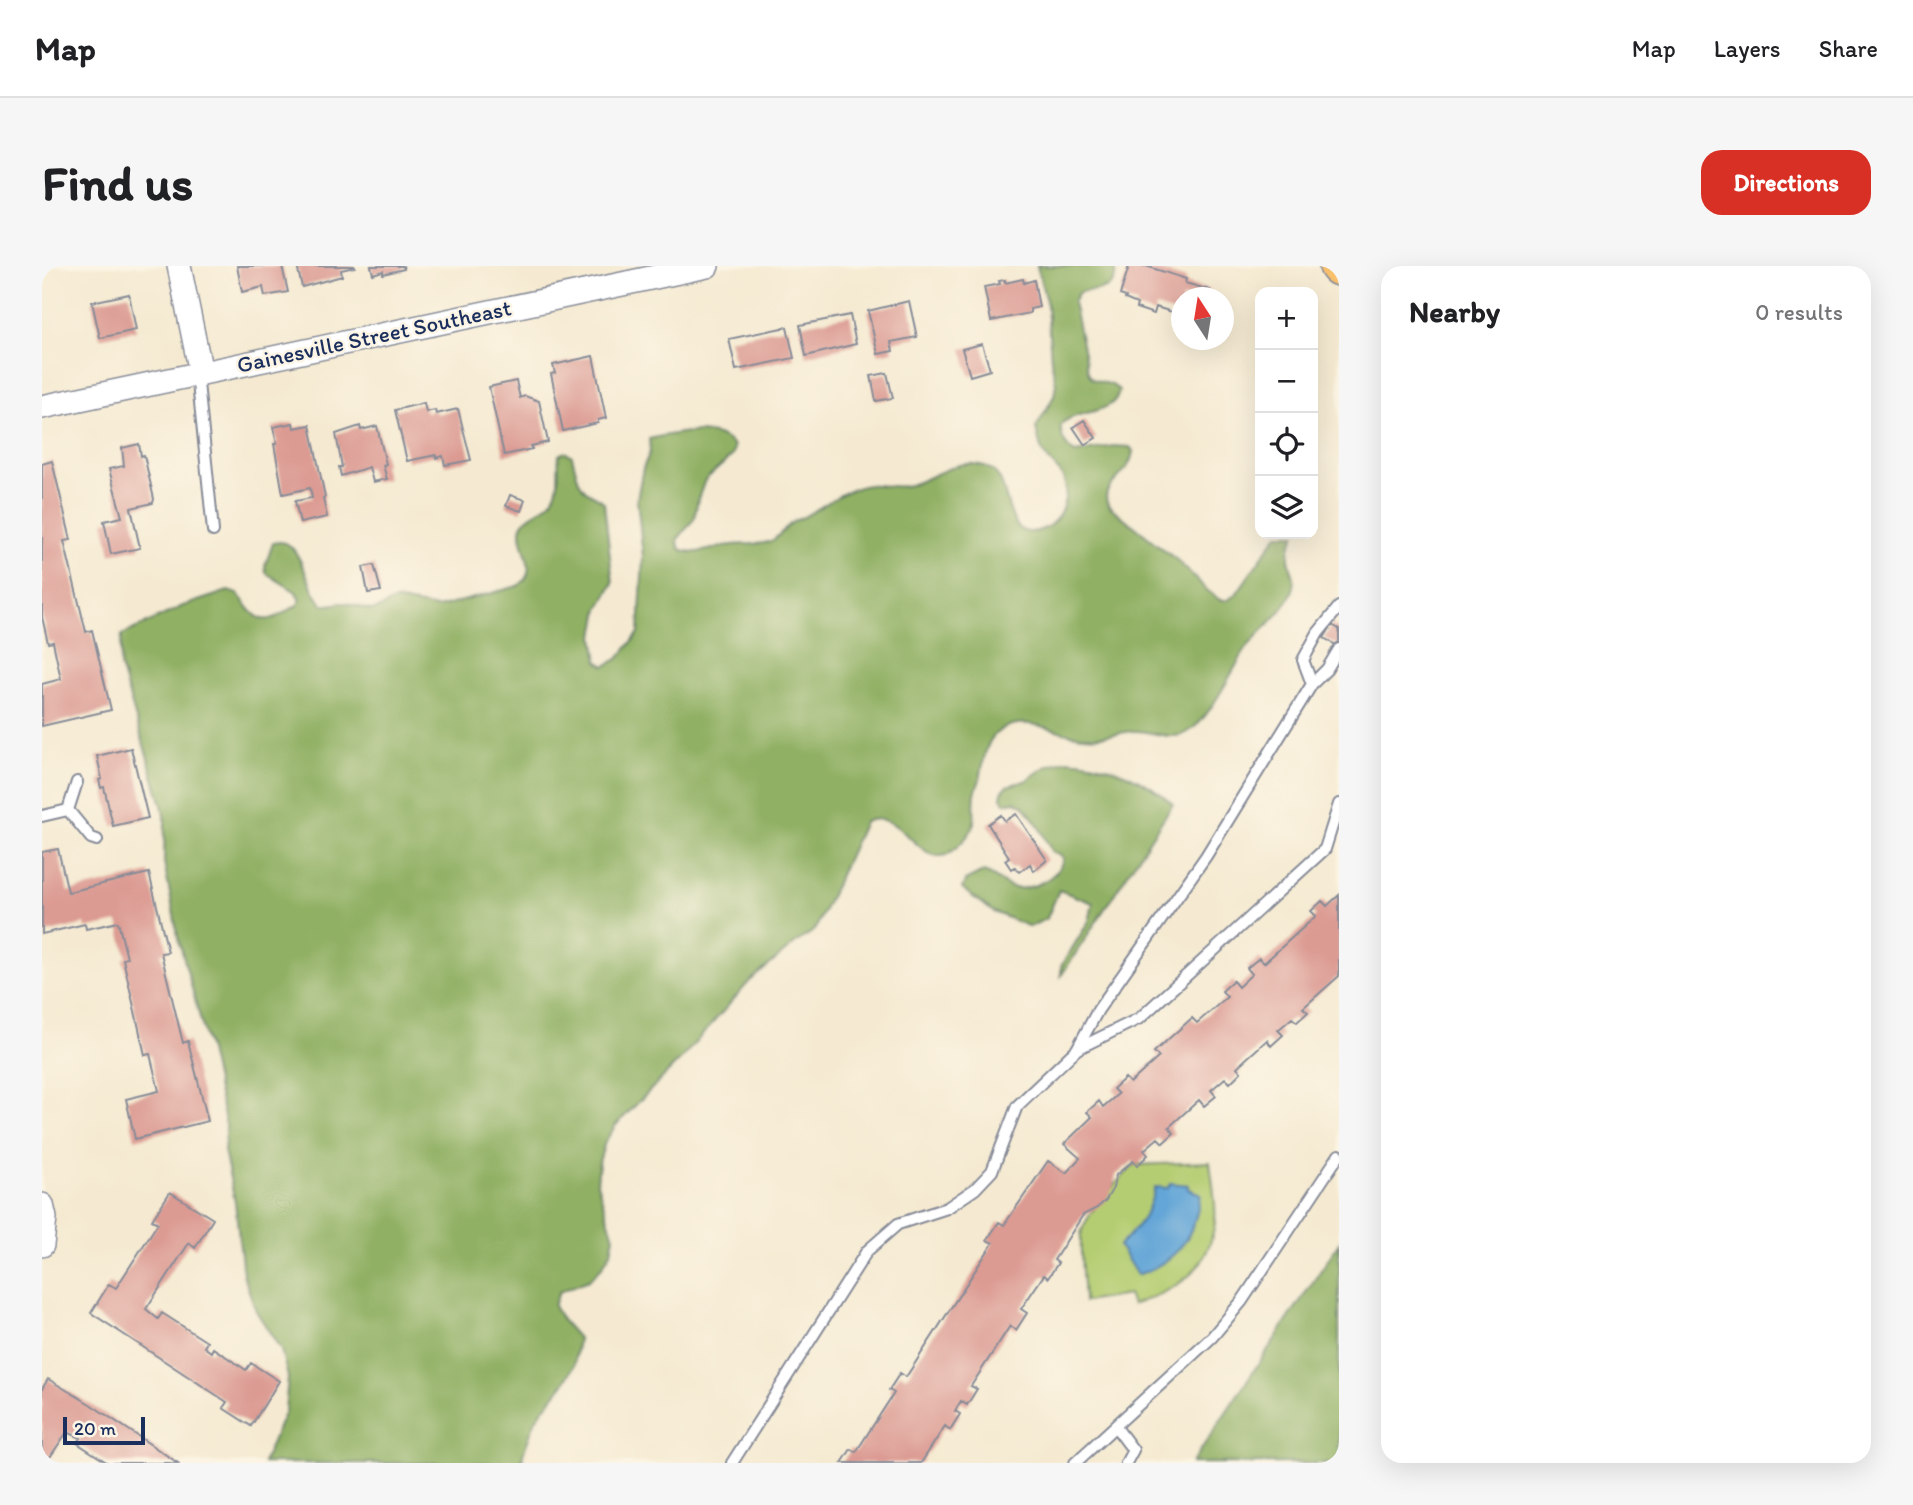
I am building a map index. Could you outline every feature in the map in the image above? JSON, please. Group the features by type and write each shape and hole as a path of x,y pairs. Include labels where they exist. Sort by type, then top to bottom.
{"street":[{"path":"179,266 199,373"},
{"name":"Gainesville Street Southeast","path":"42,407 660,271 707,266"},
{"path":"42,1245 44,1211"}],"lane":[{"path":"199,373 213,531"},
{"path":"1312,684 1303,660 1318,634 1339,607"},
{"path":"1077,1049 1098,1010 1206,856 1312,684 1327,669 1339,649"},
{"path":"1327,669 1339,674"},
{"path":"68,810 77,782"},
{"path":"732,1463 867,1251 898,1224 947,1208 975,1189 992,1171 1017,1106 1077,1049 1140,1018 1325,849 1339,804"},
{"path":"42,816 68,810"},
{"path":"68,810 91,838 97,840"},
{"path":"1075,1463 1212,1337 1242,1301 1339,1155"},
{"path":"1115,1426 1133,1450 1126,1463"}],"green space":[{"path":"1037,266 1114,266 1115,275 1111,285 1100,290 1079,292 1073,302 1088,372 1092,379 1119,390 1110,404 1061,424 1064,440 1075,453 1113,446 1130,447 1133,451 1131,461 1107,492 1109,506 1178,561 1220,600 1228,600 1236,594 1274,539 1294,539 1289,556 1294,586 1285,606 1247,648 1210,710 1191,730 1181,735 1169,736 1134,731 1088,736 1035,725 1008,726 994,736 987,747 975,794 973,827 965,839 946,855 936,856 926,851 888,822 877,819 864,822 815,930 749,982 680,1060 616,1125 605,1142 597,1183 614,1237 611,1252 602,1267 589,1280 559,1292 554,1306 578,1338 574,1366 536,1419 522,1463 263,1463 285,1411 288,1377 281,1350 256,1311 243,1274 235,1202 224,1151 226,1126 178,937 164,862 165,821 162,805 120,666 122,635 183,606 228,591 238,594 259,618 270,619 295,607 300,601 296,592 266,573 265,566 273,543 277,542 283,542 294,550 323,605 346,603 374,610 395,600 437,608 518,586 528,574 529,568 522,539 522,526 528,517 546,506 554,497 558,485 559,455 565,452 572,456 582,486 604,503 613,583 599,609 594,636 598,661 605,666 618,659 639,633 643,557 637,499 643,468 650,452 649,439 682,433 716,435 734,446 733,455 705,480 694,519 677,540 680,549 686,551 697,552 768,542 795,521 852,489 869,485 906,486 959,465 970,464 981,465 999,477 1014,522 1021,529 1030,532 1043,529 1060,513 1066,489 1061,474 1042,451 1036,428 1054,396 1056,383 1051,360 1047,305"},
{"path":"1067,760 1096,764 1124,773 1150,786 1173,804 1061,976 1061,966 1089,921 1093,903 1059,890 1047,918 1030,927 994,912 962,889 965,881 983,872 1007,886 1027,888 1043,882 1057,871 1063,857 1052,852 1024,806 1015,801 1006,803 1001,798 1007,786 1025,781 1047,766"},
{"path":"1210,1162 1215,1222 1205,1255 1197,1267 1163,1293 1132,1305 1128,1295 1084,1302 1082,1230 1091,1213 1113,1187 1134,1165"},
{"path":"1339,1243 1339,1463 1192,1463"}],"water":[{"path":"1170,1183 1188,1185 1188,1189 1201,1194 1194,1222 1189,1234 1174,1254 1152,1269 1137,1275 1119,1246 1142,1219 1150,1205 1155,1187 1168,1188"}],"building":[{"path":"237,266 282,266 288,292 265,296 263,287 242,292"},
{"path":"297,266 355,267 341,270 342,276 302,287"},
{"path":"371,266 403,266 404,269 373,274"},
{"path":"1129,266 1146,266 1186,279 1185,283 1199,287 1171,287 1171,312 1156,307 1154,314 1136,308 1137,304 1120,295"},
{"path":"1023,279 1024,283 1034,280 1039,307 1030,309 1030,313 991,321 984,287 1000,284 999,281 1005,280 1005,283"},
{"path":"129,294 136,330 100,338 92,302"},
{"path":"909,301 917,337 891,342 893,351 878,354 868,311"},
{"path":"850,315 856,344 806,356 800,325"},
{"path":"787,327 794,358 736,370 729,339"},
{"path":"982,344 990,370 970,376 962,349"},
{"path":"593,356 606,418 598,420 598,423 563,431 551,374 555,373 553,365"},
{"path":"887,373 893,398 876,401 871,376"},
{"path":"516,381 520,398 525,396 539,401 548,442 531,446 532,449 504,455 489,387"},
{"path":"424,403 426,412 435,410 436,414 458,409 471,460 445,465 443,456 436,458 436,455 407,461 395,410"},
{"path":"1084,420 1096,438 1085,445 1073,427"},
{"path":"293,423 294,428 310,425 327,517 300,523 295,501 312,498 310,488 283,494 274,444 277,444 273,427"},
{"path":"360,426 361,430 377,426 387,479 373,482 369,467 341,476 336,434"},
{"path":"139,444 141,456 144,455 153,503 131,508 140,548 111,554 104,521 122,517 109,469 124,466 122,448"},
{"path":"52,461 71,540 64,541 86,632 92,630 111,710 42,726 42,684 61,679 53,642 48,643 42,617 42,464"},
{"path":"510,495 525,500 521,511 506,506"},
{"path":"374,565 381,591 368,593 363,567"},
{"path":"1332,625 1339,629 1339,641 1336,645 1324,638"},
{"path":"131,748 148,818 113,826 104,787 101,788 99,780 102,779 97,756"},
{"path":"1016,814 1047,860 1034,871 1030,864 1019,872 1015,867 1011,869 1005,860 1009,857 988,824 1001,815 1005,821"},
{"path":"58,849 68,892 149,873 168,952 161,953 183,1043 188,1041 208,1121 135,1139 126,1099 159,1091 150,1054 145,1055 123,959 127,958 118,922 86,929 85,924 42,934 42,852"},
{"path":"1339,895 1339,976 1303,1008 1308,1012 1297,1022 1292,1018 1278,1030 1283,1035 1271,1046 1267,1040 1237,1067 1241,1072 1230,1083 1225,1078 1211,1090 1216,1096 1204,1106 1199,1100 1169,1127 1174,1133 1163,1143 1158,1138 1144,1150 1148,1155 1137,1166 1133,1161 1116,1175 1106,1200 1083,1215 1054,1260 1058,1263 1048,1278 1044,1275 1021,1309 1027,1313 1016,1330 1010,1326 971,1386 977,1389 967,1405 961,1401 955,1411 960,1414 950,1430 945,1426 921,1463 842,1463 851,1449 856,1452 894,1393 889,1390 900,1373 906,1377 993,1243 987,1240 999,1222 1004,1225 1048,1161 1066,1173 1080,1158 1064,1144 1092,1117 1087,1112 1099,1101 1103,1107 1118,1094 1113,1089 1125,1078 1130,1083 1159,1057 1154,1052 1192,1018 1197,1023 1227,997 1222,991 1233,981 1238,987 1252,974 1247,968 1259,958 1264,963 1316,916 1311,911 1322,901 1327,906"},
{"path":"170,1192 213,1219 195,1248 189,1243 146,1309 158,1319 162,1313 207,1342 204,1347 211,1352 213,1348 246,1370 251,1363 279,1381 251,1426 223,1408 227,1402 91,1313 109,1284 116,1288 158,1223 152,1220"},
{"path":"48,1379 178,1463 108,1463 77,1443 81,1438 67,1432 46,1463 42,1463 42,1389"}]}
